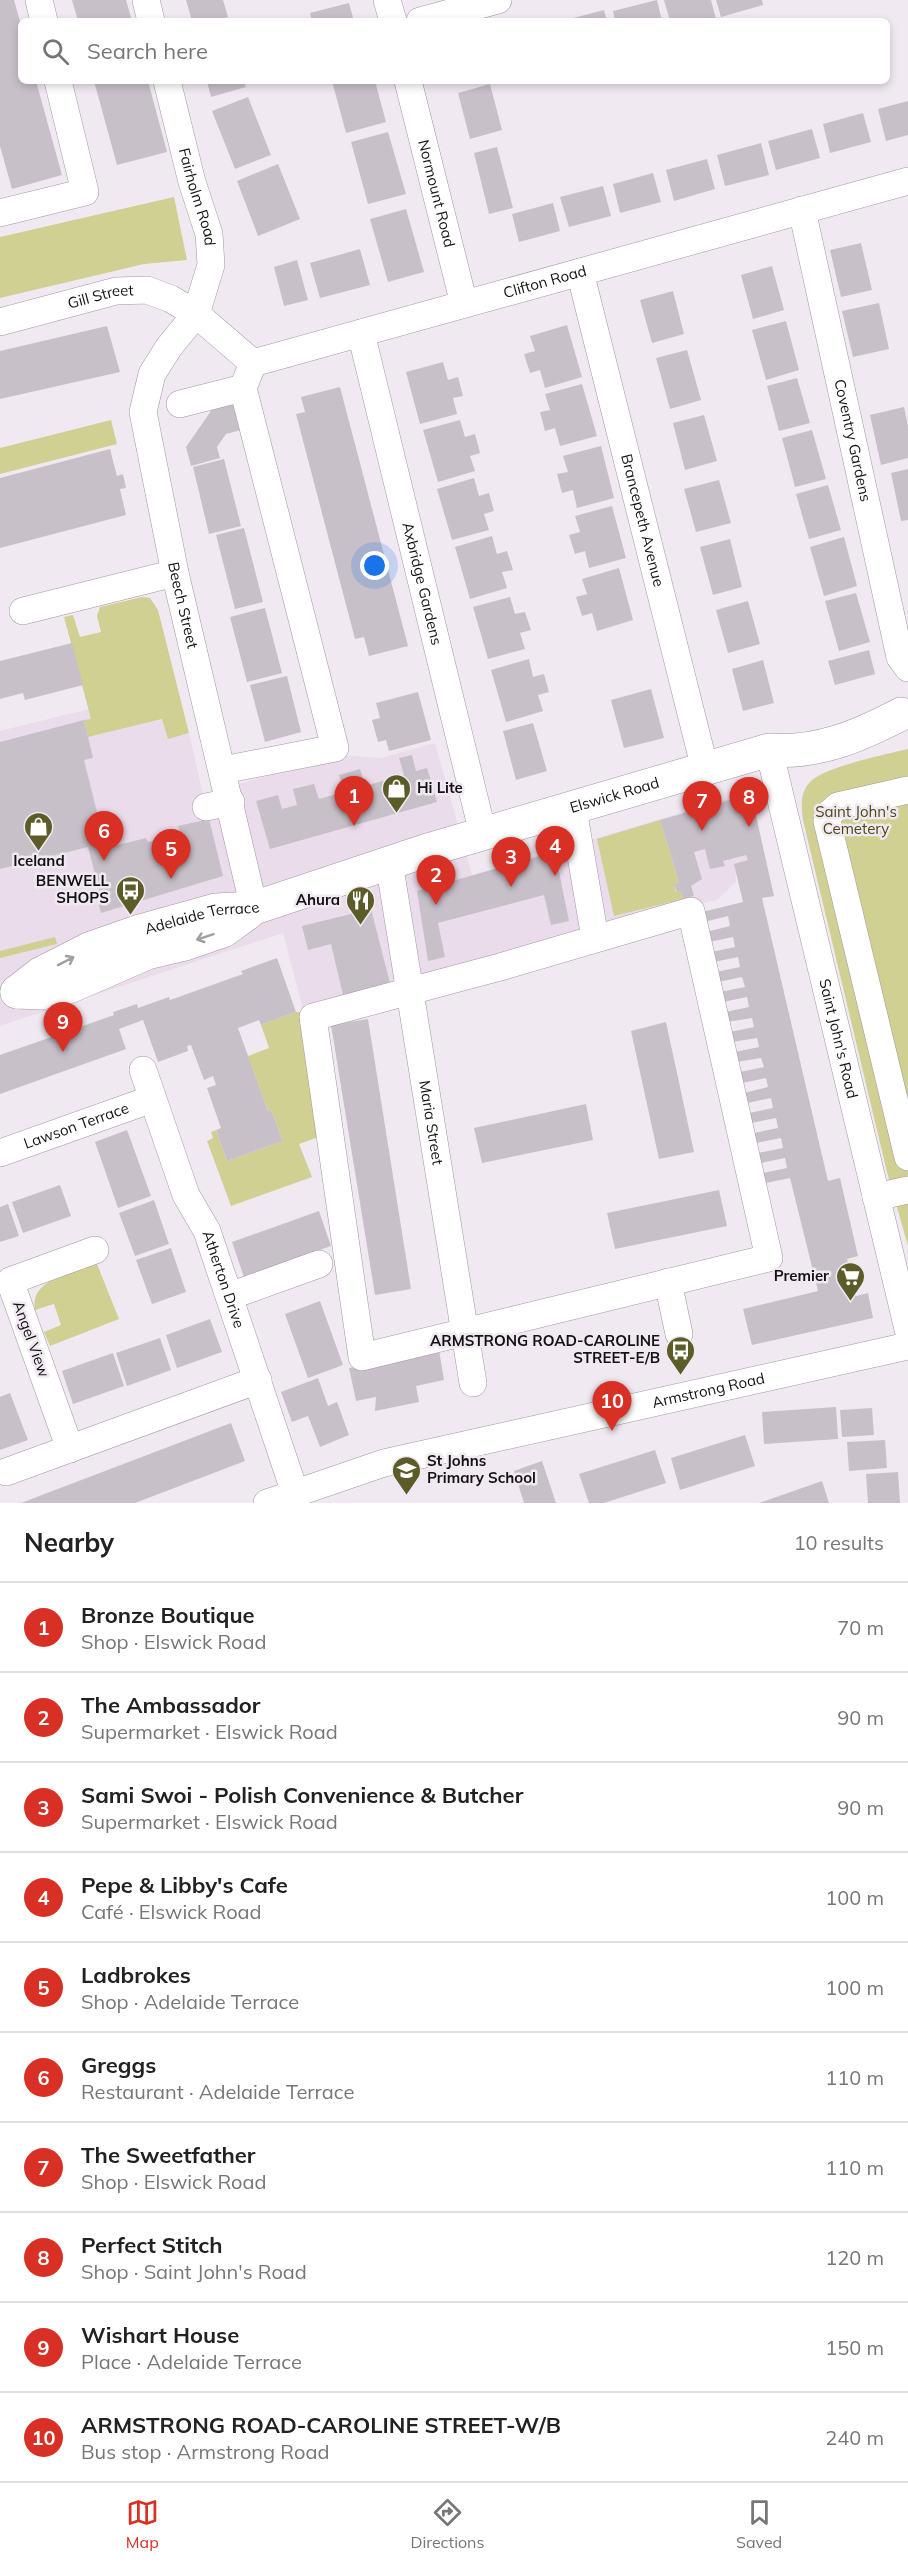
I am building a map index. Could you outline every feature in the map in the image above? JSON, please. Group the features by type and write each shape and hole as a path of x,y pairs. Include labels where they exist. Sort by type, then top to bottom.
{"main road":[{"name":"Elswick Road","path":"254,908 389,862 480,823 573,809 702,759 769,750 795,752 842,740 861,735 905,713"},
{"name":"Adelaide Terrace","path":"8,993 41,993 69,987 147,953 185,944 223,931 254,908"}],"street":[{"path":"39,0 43,18"},
{"path":"146,0 150,18"},
{"path":"387,0 392,18"},
{"path":"431,18 498,0"},
{"path":"0,213 85,192 59,84"},
{"name":"Fairholm Road","path":"168,84 192,182 209,234 211,265 196,314"},
{"name":"Normount Road","path":"409,84 464,304"},
{"name":"Clifton Road","path":"254,363 908,181"},
{"name":"Coventry Gardens","path":"802,210 900,657 908,668"},
{"name":"Brancepeth Avenue","path":"580,272 702,759"},
{"name":"Gill Street","path":"0,322 116,291 147,290 171,299 196,314"},
{"path":"196,314 254,363 243,388 335,748 223,770"},
{"name":"Beech Street","path":"196,314 169,347 152,374 143,412 175,573 223,770 218,804 254,908"},
{"name":"Axbridge Gardens","path":"361,333 480,823"},
{"path":"180,404 243,388"},
{"path":"23,611 175,573"},
{"name":"Saint John's Road","path":"769,750 908,1329"},
{"path":"908,790 838,806 830,813 827,821 908,1157"},
{"path":"573,809 595,938"},
{"name":"Maria Street","path":"389,862 473,1383"},
{"path":"691,911 769,1258 362,1357 313,1017 409,991 691,911"},
{"name":"Atherton Drive","path":"143,1070 186,1195 207,1231 295,1493"},
{"name":"Lawson Terrace","path":"0,1153 152,1099"},
{"path":"876,1197 908,1190"},
{"name":"Angel View","path":"70,1449 10,1281 95,1250"},
{"path":"230,1296 319,1264"},
{"path":"668,1282 679,1334"},
{"name":"Armstrong Road","path":"267,1503 384,1463 908,1346"},
{"path":"6,1472 258,1380"}],"shaded area":[{"path":"89,709 91,719 84,721 88,737 163,719 168,738 189,733 203,794 339,755 380,758 435,743 472,875 751,792 765,856 735,864 736,882 717,900 699,904 697,899 304,1013 283,933 0,1026 0,731"}],"green space":[{"path":"174,197 187,260 144,264 0,298 0,237"},
{"path":"111,420 117,444 0,474 0,448"},
{"path":"142,597 150,598 158,610 189,733 168,739 162,719 88,737 84,720 91,719 64,617 73,615 80,637 101,632 97,616 100,607"},
{"name":"Saint John's Cemetery","path":"908,749 908,1246 887,1172 803,820 802,804 807,785 818,776 857,762"},
{"path":"660,820 679,882 674,884 676,892 681,891 683,899 614,916 597,839"},
{"path":"55,937 57,944 0,958 0,951"},
{"path":"296,1012 304,1013 324,1135 299,1144 312,1177 231,1206 207,1141 213,1138 211,1132 216,1130 227,1161 283,1141 271,1110 268,1111 248,1056 269,1048 261,1025"},
{"path":"97,1264 119,1319 50,1346 44,1332 61,1325 54,1304 35,1310 35,1299 39,1291 55,1278"}],"building":[{"path":"0,0 14,0 19,18 18,84 37,84 62,175 12,189 0,146"},
{"path":"72,0 126,0 131,18 77,18"},
{"path":"186,0 223,0 228,17 224,18 191,18"},
{"path":"657,0 661,18 614,18 613,11"},
{"path":"664,0 711,0 716,18 669,18"},
{"path":"716,0 762,0 763,5 721,17"},
{"path":"349,3 353,18 311,18 310,13"},
{"path":"604,10 606,18 574,18"},
{"path":"95,84 149,84 167,152 117,165"},
{"path":"208,84 245,84 246,87 211,97"},
{"path":"333,84 376,84 386,122 346,133"},
{"path":"490,84 502,130 470,139 458,93"},
{"path":"248,97 271,155 235,169 212,111"},
{"path":"908,101 908,135 886,141 878,109"},
{"path":"863,113 871,142 830,153 823,124"},
{"path":"812,129 820,158 776,170 768,141"},
{"path":"388,132 406,194 368,204 351,142"},
{"path":"761,143 769,175 725,186 717,155"},
{"path":"497,147 513,208 489,214 474,153"},
{"path":"707,159 715,189 674,201 666,170"},
{"path":"278,164 300,219 258,236 237,181"},
{"path":"653,173 661,202 620,213 613,184"},
{"path":"603,186 611,216 569,227 560,197"},
{"path":"553,203 560,231 519,242 512,214"},
{"path":"406,209 424,272 388,282 370,219"},
{"path":"861,243 872,290 841,297 830,250"},
{"path":"360,249 370,285 320,298 310,263"},
{"path":"297,260 308,300 284,306 274,267"},
{"path":"772,266 784,310 753,319 741,275"},
{"path":"673,291 684,334 652,343 640,300"},
{"path":"879,303 889,349 853,357 842,311"},
{"path":"786,321 799,370 766,380 752,330"},
{"path":"567,325 582,377 545,388 540,370 530,373 524,354 535,351 530,336"},
{"path":"107,326 120,372 0,399 0,351"},
{"path":"687,350 701,400 670,409 656,358"},
{"path":"443,362 448,380 458,377 463,396 453,398 457,414 420,424 406,372"},
{"path":"797,378 810,423 779,431 767,386"},
{"path":"582,384 597,436 560,446 555,428 545,431 540,412 550,410 545,394"},
{"path":"340,387 408,646 369,656 364,637 355,639 296,414 305,412 301,397"},
{"path":"234,402 241,430 226,434 217,447 220,458 191,466 186,447 213,408"},
{"path":"904,407 908,426 908,458 881,465 870,415"},
{"path":"704,415 717,461 685,470 673,423"},
{"path":"460,420 465,437 475,434 480,453 470,456 475,471 438,482 423,430"},
{"path":"812,430 826,479 795,487 782,438"},
{"path":"601,446 614,498 577,508 573,490 562,493 557,474 568,472 563,456"},
{"path":"110,449 117,476 123,474 126,488 120,489 126,515 0,548 0,478"},
{"path":"224,459 241,526 209,534 193,467"},
{"path":"908,469 908,520 901,521 891,473"},
{"path":"474,478 479,496 489,493 494,511 484,514 489,530 452,540 437,489"},
{"path":"719,480 731,523 696,532 684,489"},
{"path":"828,485 841,530 809,539 796,494"},
{"path":"612,506 626,558 589,568 585,551 575,554 569,535 580,532 575,516"},
{"path":"244,528 263,602 235,609 216,535"},
{"path":"492,536 497,554 507,551 513,570 502,572 507,588 470,599 455,547"},
{"path":"844,537 857,586 824,596 810,547"},
{"path":"730,539 742,587 713,595 700,547"},
{"path":"619,568 633,620 597,631 592,613 582,616 576,597 587,594 582,579"},
{"path":"856,593 870,642 839,651 825,601"},
{"path":"510,597 515,614 525,612 531,630 520,633 525,649 488,659 473,607"},
{"path":"748,601 760,644 728,653 716,610"},
{"path":"265,608 282,673 247,682 230,617"},
{"path":"72,643 83,685 25,700 23,693 0,699 0,661"},
{"path":"869,650 875,674 835,685 828,661"},
{"path":"529,659 533,677 544,674 549,692 538,695 543,711 506,722 491,670"},
{"path":"763,660 774,703 743,711 732,669"},
{"path":"287,676 301,732 265,742 250,685"},
{"path":"651,689 664,738 624,748 611,700"},
{"path":"418,692 431,740 389,751 386,740 378,742 372,720 380,718 376,703"},
{"path":"84,720 93,758 84,760 106,848 146,838 148,842 181,834 178,826 209,819 223,876 101,913 97,898 101,897 88,847 0,869 0,742"},
{"path":"533,723 547,771 516,780 503,731"},
{"path":"412,755 416,771 427,768 437,802 270,849 256,801 278,795 282,809 297,805 293,789 314,784 319,799 344,792 339,775 360,769 365,786 404,775 399,758"},
{"path":"751,794 774,896 762,898 828,1181 840,1178 858,1256 847,1259 856,1296 868,1293 873,1318 752,1345 743,1309 818,1291 790,1178 766,1183 763,1173 787,1168 785,1158 761,1163 758,1153 783,1148 781,1138 756,1143 754,1133 778,1128 776,1118 751,1123 749,1113 773,1108 771,1098 747,1103 744,1093 768,1087 766,1078 742,1083 740,1072 764,1067 761,1058 737,1062 735,1052 759,1047 757,1038 732,1042 730,1032 754,1027 752,1018 727,1022 725,1012 749,1007 747,997 723,1002 720,992 745,987 742,977 718,982 716,972 740,967 738,957 714,962 711,952 735,947 733,937 709,942 706,932 730,926 728,916 704,922 702,912 743,902 734,864 748,860 746,855 723,861 725,866 710,869 705,849 694,852 702,879 691,886 694,896 683,899 681,891 677,892 674,884 679,882 660,820"},
{"path":"555,852 569,921 551,925 544,895 438,923 445,957 428,961 417,891"},
{"path":"371,909 390,983 343,995 331,944 308,950 302,926"},
{"path":"277,958 296,1012 261,1025 259,1020 238,1028 268,1111 271,1110 283,1141 227,1161 216,1130 221,1128 207,1088 216,1085 213,1076 204,1080 191,1045 187,1046 188,1051 158,1062 143,1020 119,1029 126,1049 0,1094 0,1055 114,1015 113,1012 137,1004 138,1008 169,997 170,1000 243,974 241,971"},
{"path":"368,1019 411,1289 375,1295 331,1025"},
{"path":"666,1022 694,1152 659,1159 631,1031"},
{"path":"586,1104 593,1140 482,1163 474,1128"},
{"path":"127,1130 151,1196 118,1208 95,1142"},
{"path":"60,1185 71,1216 23,1233 12,1202"},
{"path":"719,1190 727,1226 615,1249 607,1213"},
{"path":"154,1200 169,1244 135,1256 119,1213"},
{"path":"8,1204 19,1236 0,1242 0,1207"},
{"path":"319,1211 331,1246 244,1277 232,1242"},
{"path":"171,1248 186,1292 152,1304 136,1260"},
{"path":"320,1301 343,1365 308,1378 285,1314"},
{"path":"210,1319 222,1352 177,1368 166,1335"},
{"path":"160,1338 171,1370 127,1386 116,1353"},
{"path":"439,1350 444,1380 416,1386 419,1402 375,1411 376,1397 356,1401 349,1368"},
{"path":"113,1353 124,1386 73,1404 62,1371"},
{"path":"318,1378 328,1406 337,1402 349,1435 320,1447 308,1416 292,1422 281,1392"},
{"path":"10,1393 28,1440 0,1450 0,1397"},
{"path":"836,1407 838,1439 764,1444 762,1412"},
{"path":"872,1408 874,1435 842,1437 840,1410"},
{"path":"231,1423 245,1461 135,1503 21,1503"},
{"path":"745,1435 755,1466 680,1490 671,1458"},
{"path":"885,1440 887,1468 849,1471 847,1442"},
{"path":"655,1450 666,1483 604,1503 589,1503 579,1474"},
{"path":"542,1461 556,1503 524,1503 514,1471"},
{"path":"898,1472 900,1503 868,1503 866,1474"},
{"path":"822,1481 829,1503 759,1503"}],"place":[{"name":"Hi Lite","path":"396,814"},
{"name":"Bronze Boutique","path":"354,826"},
{"name":"Perfect Stitch","path":"749,827"},
{"name":"The Sweetfather","path":"702,831"},
{"name":"Iceland","path":"39,852"},
{"name":"Greggs","path":"104,861"},
{"name":"Pepe & Libby's Cafe","path":"555,876"},
{"name":"Ladbrokes","path":"171,879"},
{"name":"Sami Swoi - Polish Convenience & Butcher","path":"511,887"},
{"name":"The Ambassador","path":"436,905"},
{"name":"BENWELL SHOPS","path":"130,916"},
{"name":"Ahura","path":"361,926"},
{"name":"Wishart House","path":"63,1052"},
{"name":"Premier","path":"850,1302"},
{"name":"ARMSTRONG ROAD-CAROLINE STREET-E/B","path":"681,1376"},
{"name":"ARMSTRONG ROAD-CAROLINE STREET-W/B","path":"612,1431"},
{"name":"St Johns Primary School","path":"406,1496"}]}
